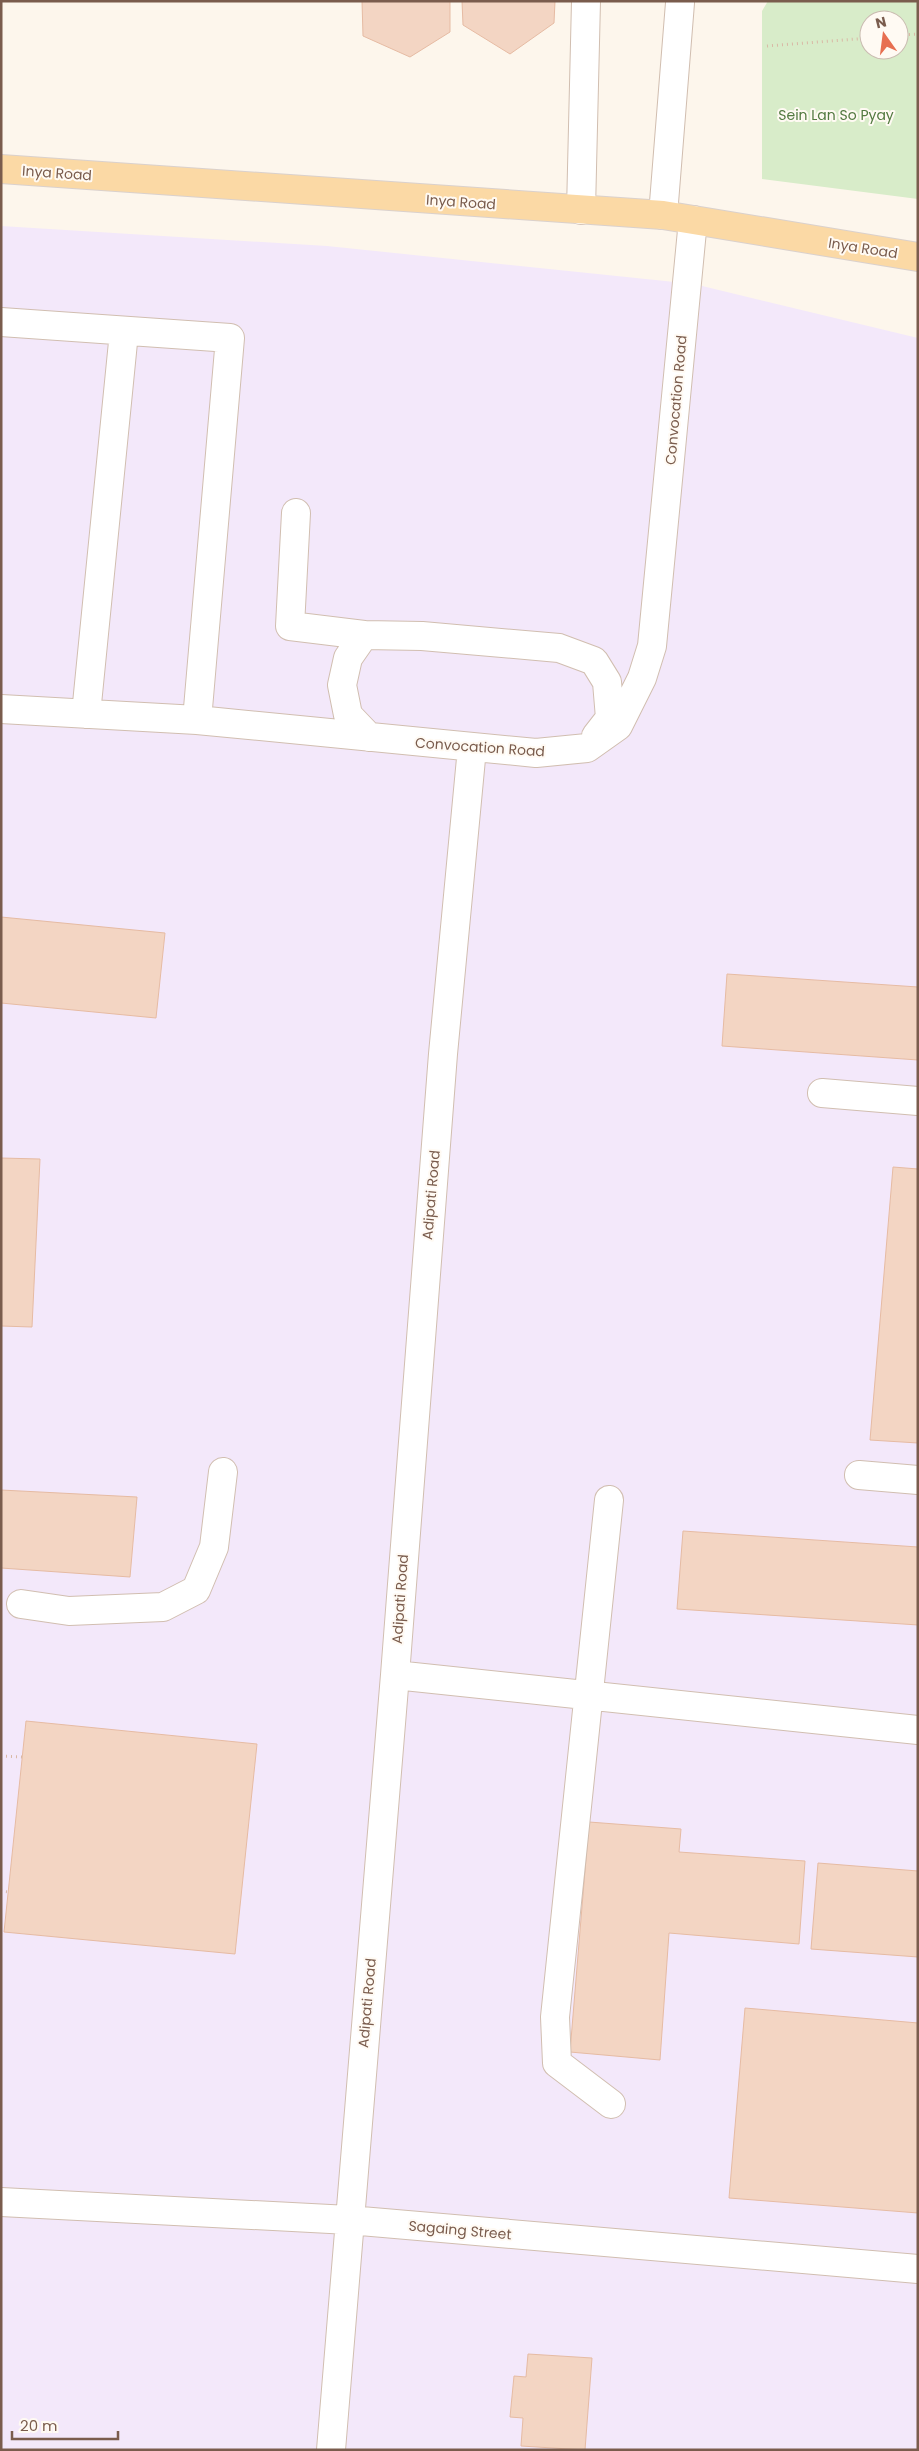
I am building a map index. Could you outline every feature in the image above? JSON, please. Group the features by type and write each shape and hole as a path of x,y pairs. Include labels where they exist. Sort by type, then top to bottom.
{"main road":[{"name":"Inya Road","path":"1,169 663,215 918,257"}],"street":[{"path":"581,210 586,1"},
{"path":"663,215 680,3"},
{"name":"Convocation Road","path":"1,709 197,720 536,753 587,748 618,726 642,678 652,646 692,220"},
{"path":"1,322 230,338 197,720"},
{"path":"86,714 124,332"},
{"path":"296,513 290,626 364,635 422,636 559,648 594,661 607,682 610,718 587,748"},
{"path":"364,635 348,658 342,686 348,714 369,737"},
{"name":"Adipati Road","path":"331,2450 395,1675 442,1064 472,748"},
{"path":"822,1093 918,1101"},
{"path":"21,1604 69,1612 163,1608 196,1590 214,1547 223,1472"},
{"path":"859,1475 918,1480"},
{"path":"609,1500 555,2017 557,2063 611,2104"},
{"path":"395,1675 918,1730"},
{"name":"Sagaing Street","path":"1,2202 349,2220 918,2269"}],"path":[{"path":"767,46 859,39"},
{"path":"1,1756 22,1756"},
{"path":"1,1891 8,1892"}],"shaded area":[{"path":"1,226 327,246 694,284 918,338 918,2450 1,2450"}],"green space":[{"name":"Sein Lan So Pyay","path":"768,1 918,1 918,199 762,179 762,11"}],"building":[{"path":"362,1 450,1 450,32 410,57 363,36"},
{"path":"462,1 555,1 554,23 510,54 463,25"},
{"path":"1,917 165,933 156,1018 1,1003"},
{"path":"727,974 918,987 918,1060 722,1046"},
{"path":"1,1158 40,1159 32,1327 1,1326"},
{"path":"893,1167 918,1169 918,1443 870,1440"},
{"path":"1,1490 137,1497 130,1577 1,1568"},
{"path":"683,1531 918,1547 918,1625 677,1609"},
{"path":"26,1721 257,1744 235,1954 4,1932"},
{"path":"589,1822 681,1829 679,1852 805,1861 799,1944 669,1933 660,2060 570,2052"},
{"path":"818,1863 918,1871 918,1957 811,1949"},
{"path":"745,2008 918,2023 918,2213 729,2198"},
{"path":"528,2354 592,2358 585,2450 521,2446 523,2418 510,2417 514,2376 526,2377"}]}
